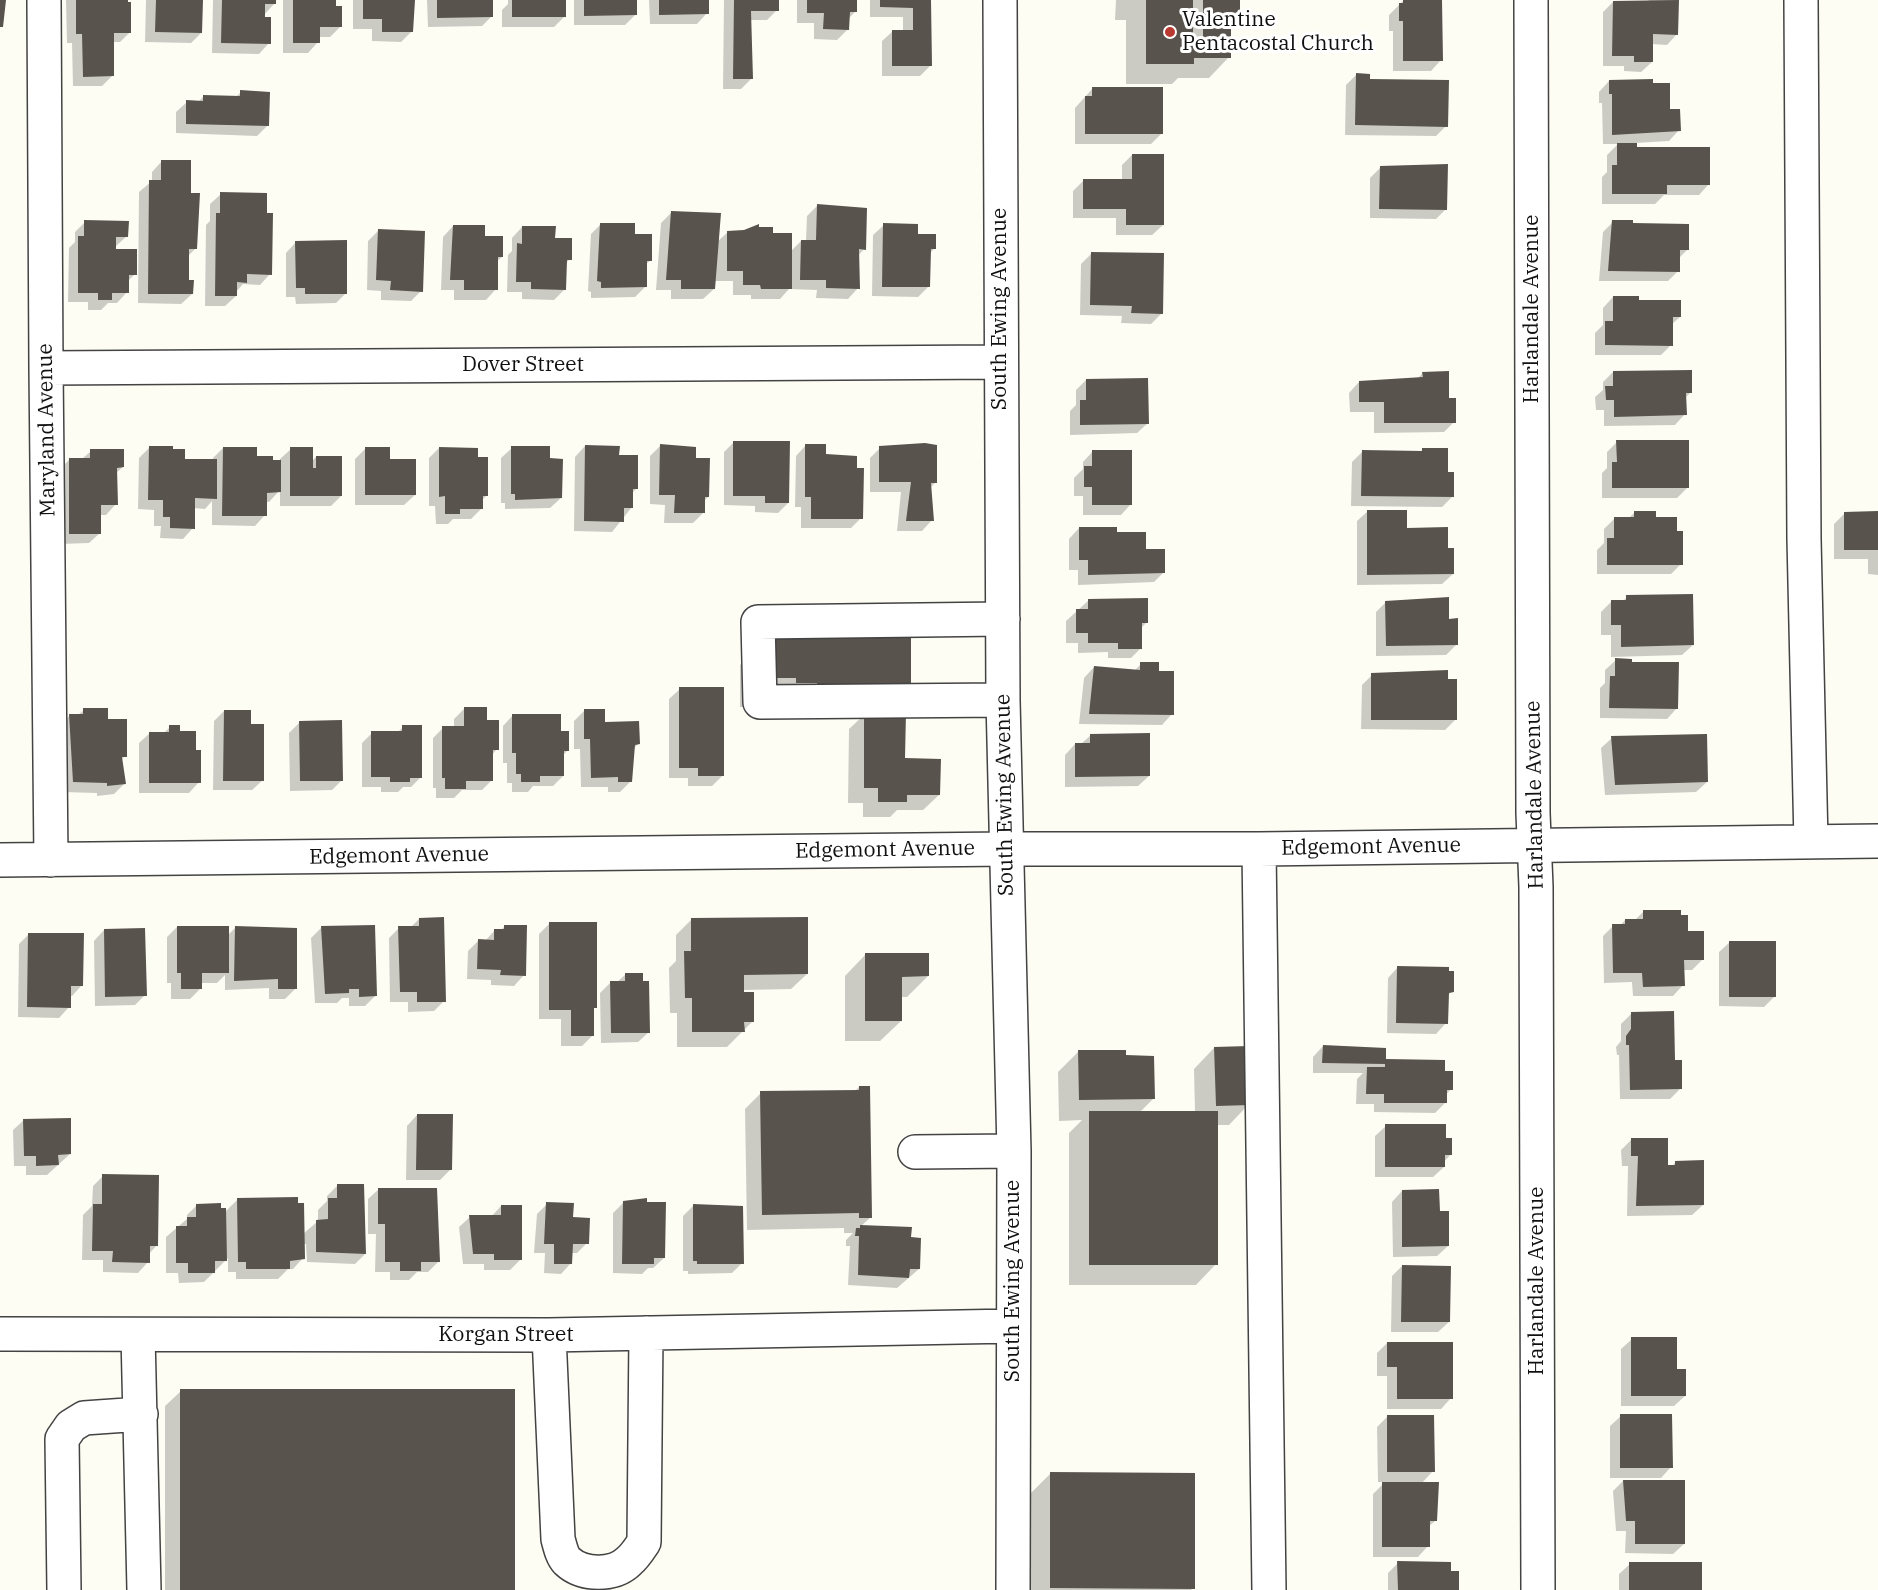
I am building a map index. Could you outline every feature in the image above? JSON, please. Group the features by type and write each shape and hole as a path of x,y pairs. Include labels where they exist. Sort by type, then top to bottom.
{"street":[{"name":"Maryland Avenue","path":"44,0 51,860"},
{"name":"South Ewing Avenue","path":"1000,0 1003,700 1014,1151 1013,1590"},
{"name":"Harlandale Avenue","path":"1531,0 1538,1590"},
{"path":"1801,0 1804,527 1811,842"},
{"name":"Dover Street","path":"46,368 1000,362"},
{"path":"1003,619 758,622 760,702 1003,700"},
{"name":"Edgemont Avenue","path":"0,860 1878,841"},
{"path":"1259,849 1269,1590"},
{"path":"915,1152 1014,1151"},
{"name":"Korgan Street","path":"0,1334 549,1335 1012,1326"},
{"path":"549,1335 558,1539 565,1559 577,1568 591,1572 612,1571 628,1562 644,1542 646,1333"},
{"path":"138,1335 144,1590"},
{"path":"64,1590 62,1440 71,1426 84,1418 141,1414"}],"building":[{"path":"0,0 6,0 3,27 0,27"},
{"path":"76,0 128,0 131,2 131,33 114,33 114,76 83,77 82,34 76,34"},
{"path":"156,0 203,0 202,33 155,32"},
{"path":"222,0 276,0 276,4 265,4 265,17 271,17 271,44 221,43"},
{"path":"293,0 336,0 336,6 342,6 342,27 320,27 320,43 293,43"},
{"path":"363,0 415,0 413,32 382,32 382,19 363,19"},
{"path":"437,0 493,0 493,17 437,18"},
{"path":"512,0 566,0 566,17 512,17"},
{"path":"584,0 637,0 637,15 584,16"},
{"path":"659,0 709,0 709,14 659,15"},
{"path":"734,0 779,0 779,11 751,11 753,79 733,79"},
{"path":"807,0 857,0 857,12 850,12 849,30 823,29 824,13 807,13"},
{"path":"880,0 931,0 932,66 892,66 892,30 913,30 913,8 880,7"},
{"name":"Valentine Pentacostal Church","path":"1146,0 1193,0 1193,46 1203,46 1203,0 1240,0 1240,19 1231,19 1231,58 1194,58 1194,64 1146,64"},
{"path":"1403,0 1442,0 1443,61 1403,61 1403,21 1399,21 1399,3 1403,3"},
{"path":"1679,0 1678,35 1653,34 1653,62 1634,62 1634,56 1612,56 1613,1"},
{"path":"1356,73 1370,74 1370,79 1449,80 1448,127 1355,125"},
{"path":"1653,79 1653,83 1670,83 1670,109 1680,109 1681,131 1612,135 1612,94 1609,94 1609,80"},
{"path":"1092,87 1163,87 1163,134 1085,134 1085,96 1092,96"},
{"path":"240,90 270,92 269,126 186,124 186,100 203,101 203,95 240,96"},
{"path":"1617,143 1637,143 1637,147 1710,147 1710,185 1667,185 1667,194 1612,194 1612,165 1617,165"},
{"path":"1132,154 1164,154 1164,225 1126,225 1126,209 1083,209 1083,179 1132,179"},
{"path":"161,160 191,160 191,193 200,193 197,249 189,249 189,280 194,280 193,294 148,294 149,180 161,180"},
{"path":"1448,164 1447,210 1379,209 1380,166"},
{"path":"220,192 267,193 267,213 273,213 272,275 247,274 247,283 237,282 237,296 215,296 216,213 220,213"},
{"path":"817,204 867,208 866,250 859,249 860,289 826,288 826,280 800,280 801,240 816,240"},
{"path":"671,211 721,213 715,289 681,289 681,280 666,280"},
{"path":"84,220 129,221 128,237 116,237 116,249 137,249 137,275 129,275 129,293 112,293 112,300 98,300 98,293 78,293 78,236 84,236"},
{"path":"1612,220 1633,220 1633,223 1689,224 1689,250 1680,250 1680,272 1608,271"},
{"path":"600,223 635,223 635,234 652,234 652,261 647,261 647,287 601,288 601,282 597,281"},
{"path":"883,223 918,224 918,234 936,234 936,249 931,249 930,287 882,287"},
{"path":"759,224 759,227 773,227 773,233 792,233 792,289 761,289 760,285 743,285 743,271 727,271 727,231 744,230"},
{"path":"453,225 485,225 485,236 503,236 503,257 498,257 498,290 464,290 464,280 450,280"},
{"path":"522,226 556,226 555,238 572,238 572,260 567,260 566,290 531,289 531,282 516,282 517,243 522,244"},
{"path":"378,229 425,231 423,292 390,290 391,281 376,280"},
{"path":"347,240 347,294 305,294 305,288 296,288 295,241"},
{"path":"1091,252 1164,253 1163,314 1131,313 1132,306 1090,305"},
{"path":"1613,296 1639,296 1639,300 1681,300 1681,317 1673,317 1673,346 1605,345 1605,321 1613,321"},
{"path":"1692,370 1692,393 1686,393 1687,415 1614,417 1614,400 1606,400 1605,386 1613,386 1613,371"},
{"path":"1449,371 1449,398 1456,398 1456,423 1384,423 1384,402 1359,402 1359,381 1423,377 1422,372"},
{"path":"1148,378 1149,424 1080,425 1080,400 1086,400 1086,379"},
{"path":"1616,440 1689,440 1689,488 1612,488 1612,462 1617,462"},
{"path":"733,441 790,441 789,503 765,503 765,496 733,496"},
{"path":"925,443 937,445 937,483 931,483 934,521 906,521 911,482 879,482 879,446"},
{"path":"660,444 696,447 696,458 710,458 709,497 705,497 705,513 674,513 675,495 659,495"},
{"path":"805,444 826,444 826,454 857,456 857,468 864,468 863,519 811,519 811,497 805,497"},
{"path":"585,445 620,446 619,455 638,455 638,489 633,489 633,508 624,508 624,522 584,521"},
{"path":"149,446 173,446 173,449 185,449 185,459 217,459 217,499 195,498 195,529 170,528 170,517 163,517 163,500 148,500"},
{"path":"511,446 550,446 550,458 563,459 562,498 515,500 515,494 511,494"},
{"path":"223,447 257,447 257,456 273,456 273,460 281,460 281,492 267,493 267,516 222,516"},
{"path":"290,447 313,447 313,468 316,468 316,456 342,456 342,496 290,496"},
{"path":"365,447 390,447 390,459 416,459 416,495 365,495"},
{"path":"439,447 478,448 478,457 488,457 488,496 483,496 483,509 460,509 460,514 445,514 445,496 439,497"},
{"path":"1422,448 1448,448 1448,472 1454,472 1454,497 1361,496 1362,450 1422,451"},
{"path":"90,449 124,449 124,467 117,468 118,505 101,505 101,534 69,534 69,458 90,458"},
{"path":"1092,450 1132,450 1132,505 1092,505 1092,487 1084,487 1084,466 1092,466"},
{"path":"1367,510 1407,510 1407,528 1448,527 1448,548 1454,548 1454,574 1367,575"},
{"path":"1634,511 1656,511 1656,517 1677,517 1677,531 1683,531 1683,565 1607,565 1607,538 1614,538 1614,517 1634,517"},
{"path":"1878,511 1878,550 1844,550 1844,512"},
{"path":"1079,527 1117,527 1117,532 1146,532 1146,549 1165,549 1165,573 1088,575 1088,560 1079,560"},
{"path":"1693,594 1694,645 1621,647 1621,625 1611,625 1611,600 1626,600 1626,595"},
{"path":"1449,597 1449,619 1458,618 1458,645 1386,646 1385,601"},
{"path":"1148,598 1148,623 1142,623 1142,649 1118,649 1118,643 1088,643 1088,633 1076,633 1076,609 1088,609 1088,599"},
{"path":"769,634 911,634 911,685 817,689 817,683 796,683 796,678 769,678"},
{"path":"1615,658 1632,659 1632,662 1679,662 1678,709 1609,708 1610,676 1615,676"},
{"path":"1140,662 1159,662 1159,671 1174,671 1174,715 1089,714 1094,666 1140,670"},
{"path":"1448,670 1448,679 1457,679 1457,720 1371,720 1371,673"},
{"path":"679,687 724,687 724,776 698,776 698,768 679,768"},
{"path":"464,707 487,707 487,720 499,720 499,750 493,750 493,781 466,781 466,789 445,789 445,778 442,778 442,726 464,726"},
{"path":"83,708 108,708 108,719 127,719 127,757 122,757 126,784 107,786 107,783 73,782 69,714 83,714"},
{"path":"584,709 605,709 605,722 639,721 640,744 635,745 632,782 618,782 618,777 591,778 590,739 584,739"},
{"path":"224,710 251,710 251,724 264,724 264,781 223,781"},
{"path":"864,712 906,712 905,758 941,759 940,795 907,795 907,802 878,802 878,788 864,788"},
{"path":"512,714 561,714 561,731 569,731 569,751 564,751 564,776 540,776 540,782 521,782 521,774 516,774 516,753 512,753"},
{"path":"342,720 343,781 300,781 299,721"},
{"path":"169,725 180,725 180,731 196,731 196,750 201,750 201,783 149,783 149,732 169,732"},
{"path":"402,725 422,725 422,778 410,778 410,782 390,782 390,777 371,777 371,731 402,731"},
{"path":"1150,733 1150,776 1075,777 1075,743 1090,743 1090,734"},
{"path":"1707,734 1708,782 1615,785 1611,736"},
{"path":"1643,910 1681,910 1681,915 1688,915 1688,931 1704,931 1704,960 1684,960 1685,986 1643,987 1642,973 1613,973 1612,924 1625,924 1625,919 1643,919"},
{"path":"444,917 446,1002 417,1002 417,992 400,992 398,926 419,926 419,918"},
{"path":"808,917 808,974 744,975 744,992 754,992 754,1022 744,1022 745,1032 692,1032 692,998 685,998 684,951 691,951 691,918"},
{"path":"549,922 597,922 597,1008 594,1008 594,1036 571,1036 571,1010 549,1010"},
{"path":"375,925 377,996 359,997 359,989 349,989 349,993 325,994 321,926"},
{"path":"504,925 527,925 526,976 500,975 501,970 477,969 478,939 494,940 494,929 504,929"},
{"path":"177,926 229,926 229,973 202,973 202,989 181,989 181,973 177,973"},
{"path":"235,926 297,928 297,989 278,989 278,979 234,981"},
{"path":"145,928 147,996 105,997 104,929"},
{"path":"28,933 84,933 83,986 71,986 71,1008 27,1007"},
{"path":"1729,941 1776,941 1776,997 1729,997"},
{"path":"865,953 929,953 929,976 902,977 902,1021 865,1021"},
{"path":"1397,966 1449,967 1449,971 1454,971 1454,992 1449,993 1448,1024 1396,1023"},
{"path":"625,973 643,973 643,981 649,981 650,1033 611,1033 610,981 625,981"},
{"path":"1674,1011 1675,1060 1682,1060 1682,1089 1630,1090 1629,1045 1626,1045 1626,1036 1631,1029 1631,1012"},
{"path":"1323,1045 1386,1048 1386,1059 1445,1060 1445,1071 1453,1071 1453,1090 1447,1090 1447,1103 1384,1103 1384,1094 1366,1094 1367,1067 1385,1067 1385,1064 1322,1063"},
{"path":"1249,1046 1251,1105 1216,1106 1214,1047"},
{"path":"1078,1050 1126,1050 1126,1055 1154,1056 1155,1099 1079,1100"},
{"path":"859,1086 870,1086 872,1218 859,1218 859,1213 762,1215 760,1091 859,1090"},
{"path":"1089,1111 1218,1111 1218,1265 1089,1265"},
{"path":"417,1114 453,1114 452,1170 416,1170"},
{"path":"71,1118 71,1154 58,1155 59,1165 36,1166 36,1156 24,1156 23,1119"},
{"path":"1385,1124 1446,1124 1446,1138 1452,1138 1452,1155 1445,1155 1445,1167 1385,1167"},
{"path":"1631,1138 1668,1138 1668,1165 1675,1165 1675,1161 1704,1160 1704,1205 1636,1206 1638,1156 1631,1156"},
{"path":"102,1174 159,1175 158,1246 150,1246 150,1263 112,1262 113,1251 92,1251 93,1204 102,1204"},
{"path":"337,1184 364,1184 366,1254 316,1252 316,1220 328,1219 328,1198 337,1198"},
{"path":"378,1188 437,1188 440,1262 421,1262 421,1271 400,1271 400,1262 385,1262 385,1224 378,1224"},
{"path":"1439,1189 1440,1211 1449,1211 1449,1246 1402,1247 1402,1190"},
{"path":"298,1197 298,1203 304,1203 305,1259 290,1261 290,1269 246,1269 246,1262 238,1262 237,1198"},
{"path":"647,1198 647,1202 666,1202 665,1258 654,1258 654,1264 622,1264 623,1201"},
{"path":"546,1202 574,1203 573,1217 590,1218 589,1244 573,1244 572,1264 554,1264 554,1244 544,1244"},
{"path":"221,1203 221,1208 226,1208 227,1261 215,1261 215,1273 188,1273 188,1263 176,1263 176,1226 187,1226 187,1217 196,1217 196,1204"},
{"path":"693,1204 743,1206 744,1264 697,1264 697,1261 693,1261"},
{"path":"501,1205 522,1205 522,1260 494,1260 494,1254 473,1254 469,1215 501,1215"},
{"path":"860,1225 912,1227 911,1237 921,1238 920,1269 910,1269 909,1278 858,1275 859,1236 855,1236 856,1228 860,1228"},
{"path":"1402,1265 1451,1266 1450,1322 1401,1322"},
{"path":"1631,1337 1677,1337 1677,1369 1686,1369 1686,1396 1631,1396"},
{"path":"1387,1342 1453,1342 1453,1399 1397,1399 1397,1367 1387,1367"},
{"path":"180,1389 515,1389 515,1590 180,1590"},
{"path":"1620,1414 1672,1414 1673,1468 1620,1468"},
{"path":"1387,1415 1434,1415 1435,1472 1387,1472"},
{"path":"1050,1472 1195,1473 1195,1589 1050,1588"},
{"path":"1623,1480 1685,1480 1685,1544 1635,1544 1635,1521 1626,1521"},
{"path":"1382,1482 1439,1482 1437,1521 1430,1521 1430,1547 1382,1547"},
{"path":"1397,1561 1451,1562 1451,1571 1459,1571 1459,1590 1398,1590"},
{"path":"1629,1562 1702,1562 1702,1590 1629,1590"}],"place":[{"name":"Valentine Pentacostal Church","path":"1170,32"}]}
